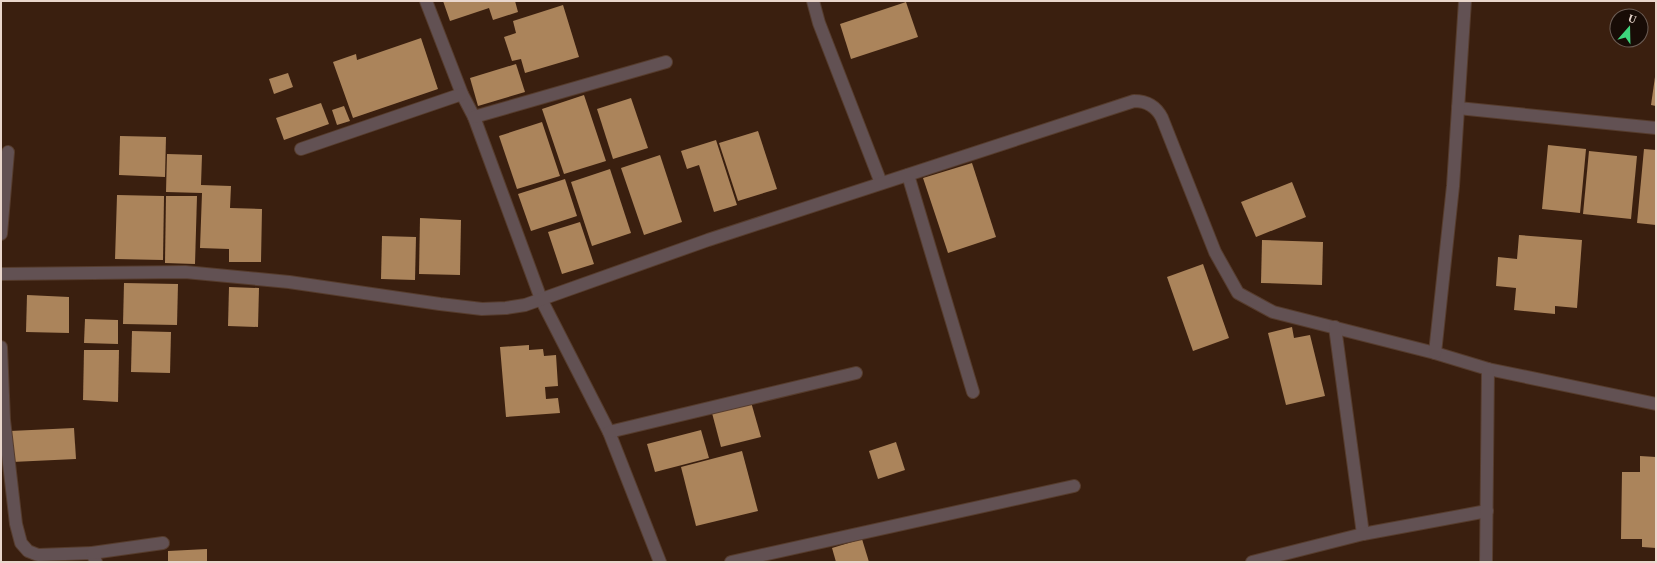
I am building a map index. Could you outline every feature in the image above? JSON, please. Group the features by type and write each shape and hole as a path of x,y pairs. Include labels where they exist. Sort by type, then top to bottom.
{"street":[{"path":"426,1 462,94 474,117 541,299 609,432 660,562"},
{"path":"813,1 822,30 881,182"},
{"path":"1435,353 1453,186 1466,1"},
{"path":"474,117 666,62"},
{"path":"302,149 462,94"},
{"path":"1,274 185,272 289,282 440,304 482,308 506,308 525,305 708,240 881,182 908,175 1134,101 1142,101 1159,111 1215,252 1238,293 1273,312 1435,353 1488,369 1656,404"},
{"path":"1458,108 1656,128"},
{"path":"1,234 8,152"},
{"path":"908,175 973,392"},
{"path":"1335,327 1363,534"},
{"path":"1,347 4,420 16,524 21,543 28,552 38,555 94,558 163,543"},
{"path":"1486,562 1488,369"},
{"path":"609,432 856,373"},
{"path":"731,562 1074,486"},
{"path":"1252,562 1363,534 1487,511"}],"building":[{"path":"443,1 515,1 518,12 493,20 489,8 450,21"},
{"path":"906,2 918,37 851,59 840,24"},
{"path":"563,5 579,57 525,73 521,59 512,61 504,37 516,33 513,21"},
{"path":"421,38 438,89 353,118 333,62 356,54 357,60"},
{"path":"516,64 525,92 478,106 470,78"},
{"path":"288,73 293,87 274,94 269,79"},
{"path":"1656,77 1656,106 1651,105"},
{"path":"584,95 606,161 564,174 542,109"},
{"path":"631,98 648,148 613,159 597,109"},
{"path":"321,103 329,124 284,140 276,118"},
{"path":"344,106 350,121 337,125 332,110"},
{"path":"542,122 560,176 517,189 499,136"},
{"path":"758,131 777,189 738,201 719,143"},
{"path":"120,136 166,137 165,177 119,175"},
{"path":"716,140 737,205 714,212 699,165 687,169 681,151"},
{"path":"1548,145 1586,149 1580,213 1542,209"},
{"path":"1644,149 1656,150 1656,225 1637,223"},
{"path":"1589,151 1637,156 1631,219 1583,214"},
{"path":"167,154 202,155 201,185 231,186 230,208 262,209 261,262 229,262 229,249 200,248 202,193 166,192"},
{"path":"660,155 682,222 644,235 621,168"},
{"path":"972,163 996,237 948,253 923,178"},
{"path":"610,169 631,233 592,246 571,182"},
{"path":"565,179 577,216 531,231 518,194"},
{"path":"1292,182 1306,217 1256,237 1241,202"},
{"path":"117,195 164,196 163,260 115,259"},
{"path":"166,196 197,196 195,264 165,263"},
{"path":"420,218 461,220 460,275 419,274"},
{"path":"580,222 594,264 562,274 548,232"},
{"path":"1519,235 1582,240 1577,308 1555,306 1555,314 1514,310 1516,288 1496,286 1498,257 1517,259"},
{"path":"382,236 416,237 415,280 381,279"},
{"path":"1262,240 1323,242 1322,285 1261,283"},
{"path":"1203,264 1229,338 1193,351 1167,277"},
{"path":"124,283 178,284 177,325 123,324"},
{"path":"229,287 259,288 258,327 228,326"},
{"path":"27,295 69,297 69,333 26,332"},
{"path":"85,319 118,320 118,344 84,343"},
{"path":"1292,327 1294,338 1310,335 1325,396 1286,405 1268,333"},
{"path":"132,331 171,332 170,373 131,372"},
{"path":"529,345 529,350 543,349 544,356 556,355 558,386 545,387 546,399 558,398 560,413 506,417 500,347"},
{"path":"84,350 119,350 118,402 83,400"},
{"path":"751,402 761,437 721,447 712,413"},
{"path":"74,428 76,459 12,462 10,431"},
{"path":"701,430 709,458 655,472 647,444"},
{"path":"896,442 905,470 878,479 869,451"},
{"path":"742,451 758,511 696,526 681,467"},
{"path":"1640,456 1656,457 1656,548 1642,547 1642,539 1621,539 1622,472 1640,472"},
{"path":"862,539 869,562 836,562 832,548"},
{"path":"207,549 207,562 168,562 168,551"}]}
